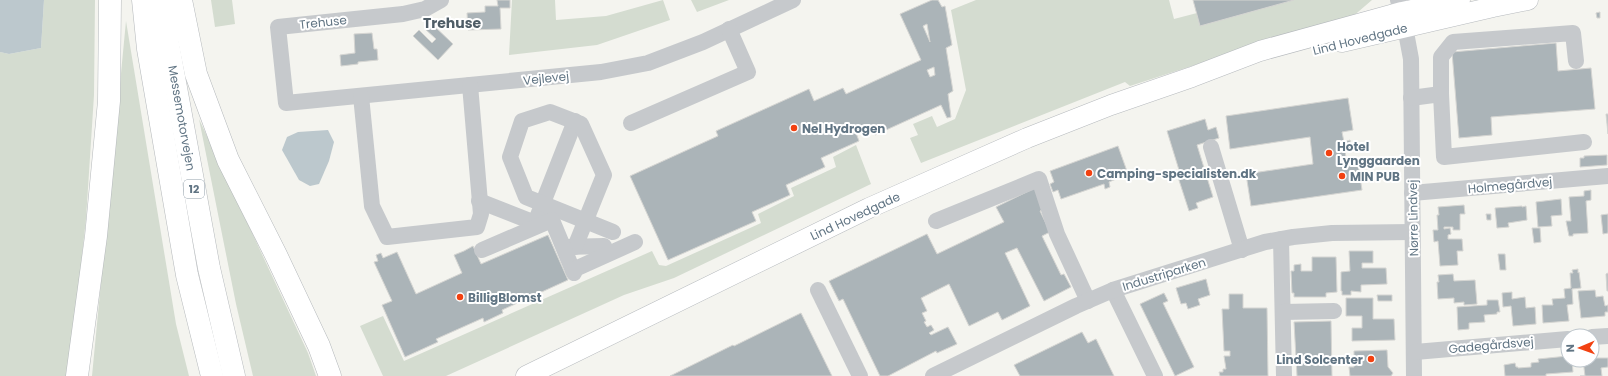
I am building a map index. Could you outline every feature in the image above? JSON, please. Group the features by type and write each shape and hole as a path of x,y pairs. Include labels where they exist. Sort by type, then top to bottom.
{"highway":[{"path":"77,376 96,236 109,101 110,0"},
{"name":"Messemotorvejen","path":"143,0 148,49 187,275 212,376"},
{"name":"Messemotorvejen","path":"163,0 168,44 209,268 234,376"},
{"path":"181,0 196,74 228,160 276,255 319,346 330,376"}],"main road":[{"name":"Lind Hovedgade","path":"526,376 869,208 1026,138 1260,51 1402,13 1460,0"},
{"name":"Lind Hovedgade","path":"1402,13 1528,0"}],"street":[{"name":"Trehuse","path":"286,103 278,27 403,14 425,9 441,0"},
{"name":"Vejlevej","path":"286,103 601,72 648,63 730,29 793,0"},
{"name":"Nørre Lindvej","path":"1402,13 1411,59 1414,376"},
{"path":"631,123 748,72 730,29"},
{"path":"1576,61 1573,33 1453,42 1441,57 1444,157 1584,142"},
{"path":"361,96 372,206 387,237 477,227 481,214 470,85"},
{"path":"1411,98 1441,94"},
{"path":"569,247 585,221 604,175 581,124 550,112 522,121 510,157 526,197 585,221 614,232"},
{"path":"536,225 575,121"},
{"path":"1211,147 1242,250"},
{"name":"Holmegårdvej","path":"1412,193 1608,176"},
{"path":"936,221 1039,179 1057,234 1088,301"},
{"path":"479,201 536,225"},
{"path":"482,250 536,225 552,220 569,247 574,271 635,242"},
{"name":"Industriparken","path":"936,375 1113,290 1242,250 1281,239 1332,233 1412,232"},
{"path":"1281,239 1284,376"},
{"path":"569,247 604,246"},
{"path":"818,290 860,376"},
{"path":"1113,290 1155,376"},
{"path":"1283,312 1334,311"},
{"name":"Gadegårdsvej","path":"1414,352 1560,340"}],"shaded area":[{"path":"0,0 44,0 41,48 9,54 0,52"},
{"path":"44,0 95,0 94,95 86,219 69,376 0,376 0,52 9,54 41,48"},
{"path":"211,0 232,0 235,24 215,27"},
{"path":"512,0 555,0 556,20 606,16 663,0 670,20 597,45 509,55"},
{"path":"691,0 729,0 697,12"},
{"path":"976,0 1169,0 1174,19 1197,13 1294,0 1372,0 1351,18 1130,86 1125,82 921,163 910,138 918,135 913,124 932,116 937,127 955,119 966,90 951,10"},
{"path":"126,21 176,324 189,376 92,376"},
{"path":"199,119 308,353 316,376 253,376 236,304"},
{"path":"328,130 334,142 329,161 319,184 310,186 299,180 282,150 287,137 298,132"},
{"path":"856,145 871,184 674,278 624,295 446,376 383,376 360,326 383,316 404,361 652,251 659,265 666,266 761,223 758,214 794,196 791,188 836,167 833,157"}],"building":[{"path":"497,0 510,0 510,8 500,8 501,29 468,30 467,13 485,12 485,6 498,6"},
{"name":"Nel Hydrogen","path":"932,0 938,0 942,7 945,6 952,45 946,48 953,91 948,94 951,117 947,118 941,105 875,135 871,126 856,133 859,141 821,158 825,167 786,185 790,195 752,212 756,221 668,260 630,176 718,136 716,131 809,89 814,101 843,88 846,94 921,60 900,14","holes":["927,24 930,42 923,26","934,67 935,75 930,77 927,70"]},
{"path":"1193,0 1294,0 1200,26"},
{"path":"1600,12 1600,18 1597,18 1596,13"},
{"path":"430,22 453,44 438,60 413,36 419,30 432,43 436,39 424,28"},
{"path":"372,33 374,49 377,49 378,60 358,62 358,64 341,66 340,55 355,53 354,34"},
{"path":"1556,43 1558,71 1591,68 1595,109 1491,117 1492,135 1459,138 1452,52"},
{"name":"Hotel Lynggaarden","path":"1348,98 1353,130 1342,132 1344,142 1350,140 1351,149 1345,149 1346,159 1357,157 1362,190 1251,206 1246,174 1313,164 1310,137 1230,149 1226,116"},
{"path":"1606,114 1608,114 1608,134"},
{"path":"1205,119 1208,130 1216,127 1219,138 1197,145 1213,197 1196,203 1198,208 1189,211 1176,171 1179,170 1167,131"},
{"name":"Camping-specialisten.dk","path":"1118,146 1128,174 1109,182 1110,187 1105,189 1104,184 1061,199 1058,190 1053,192 1050,184 1054,182 1050,171"},
{"path":"1607,155 1607,165 1580,167 1580,158 1584,158 1584,156"},
{"path":"1037,187 1047,207 1040,211 1050,232 1042,236 1061,275 1064,274 1071,287 1044,301 1017,248 1005,253 1030,306 1002,320 998,312 969,326 949,284 921,298 927,311 922,313 927,327 931,325 934,330 929,333 931,335 948,327 957,344 937,353 936,351 888,376 880,376 843,299 839,301 829,281 927,234 937,254 1004,222 996,207"},
{"path":"1591,190 1591,200 1586,201 1588,233 1573,234 1573,236 1569,236 1566,221 1571,221 1569,197 1584,196 1584,191"},
{"path":"1561,199 1562,215 1551,216 1552,226 1538,227 1536,202"},
{"path":"1464,205 1465,214 1460,214 1460,230 1453,230 1453,227 1444,227 1444,229 1450,228 1451,234 1448,235 1448,239 1462,239 1463,251 1457,251 1458,265 1440,266 1438,241 1434,242 1433,230 1438,230 1438,207"},
{"path":"1526,206 1527,220 1508,223 1509,227 1497,228 1495,208"},
{"path":"1486,214 1491,214 1491,220 1487,220"},
{"path":"1608,214 1608,233 1603,234 1601,215"},
{"path":"1532,228 1540,228 1541,242 1534,243"},
{"name":"BilligBlomst","path":"548,235 568,280 502,310 503,313 484,322 483,318 436,339 438,342 405,357 382,305 392,301 374,262 378,261 376,255 381,253 383,258 397,252 416,294 462,273 454,255 473,246 481,264"},
{"path":"1349,251 1373,251 1373,263 1362,263 1362,268 1386,268 1387,284 1361,285 1361,292 1351,291 1351,295 1342,295 1341,272 1350,271"},
{"path":"1498,254 1505,254 1506,270 1500,270"},
{"path":"1312,257 1336,257 1337,292 1326,293 1326,297 1294,297 1294,293 1292,293 1291,271 1294,271 1294,265 1301,264 1301,271 1312,271"},
{"path":"1578,269 1581,288 1572,289 1573,304 1567,305 1569,321 1543,323 1542,305 1553,305 1552,299 1565,298 1564,289 1571,288 1570,273 1573,273 1572,270"},
{"path":"1608,273 1608,291 1607,291 1606,274"},
{"path":"1453,274 1454,281 1475,280 1477,304 1464,305 1464,302 1454,303 1454,298 1438,299 1438,275"},
{"path":"1206,279 1210,295 1198,299 1200,305 1188,309 1186,303 1181,304 1176,288"},
{"path":"1595,290 1596,297 1603,296 1605,306 1608,305 1608,312 1605,312 1605,316 1581,318 1578,291"},
{"path":"1512,292 1512,299 1525,297 1526,308 1535,307 1536,324 1513,326 1511,306 1503,307 1502,293"},
{"path":"1164,293 1168,301 1163,303 1194,367 1175,376 1140,304"},
{"path":"1229,294 1243,294 1243,308 1267,308 1268,376 1220,376 1219,372 1223,372 1223,369 1226,369 1224,356 1230,356 1230,351 1224,351 1222,309 1229,309"},
{"path":"1377,295 1392,295 1392,301 1378,301"},
{"path":"1346,298 1373,298 1373,319 1394,319 1395,340 1352,341 1352,328 1362,328 1362,316 1346,316"},
{"path":"1487,300 1498,300 1500,312 1497,312 1497,314 1484,315 1485,322 1469,323 1469,329 1458,330 1457,307 1487,305"},
{"path":"801,313 832,376 670,376 733,345 734,346"},
{"path":"1331,321 1332,376 1297,376 1294,322"},
{"path":"1082,332 1088,343 1096,339 1114,376 1020,376 1014,365"},
{"name":"Lind Solcenter","path":"1387,350 1388,367 1393,373 1391,376 1350,376 1349,367 1354,367 1354,351"},
{"path":"1560,357 1560,368 1573,368 1573,372 1546,374 1546,376 1505,376 1504,365 1515,363 1516,367 1518,368 1531,367 1531,363 1539,362 1538,359"},
{"path":"1600,358 1608,358 1608,367 1601,368 1602,376 1585,376 1584,368 1600,368"}],"place":[{"name":"Nel Hydrogen","path":"794,128"},
{"name":"Hotel Lynggaarden","path":"1329,153"},
{"name":"Camping-specialisten.dk","path":"1089,173"},
{"name":"MIN PUB","path":"1342,176"},
{"name":"BilligBlomst","path":"460,297"},
{"name":"Lind Solcenter","path":"1371,359"}],"district":[{"name":"Trehuse","path":"452,23"}]}
